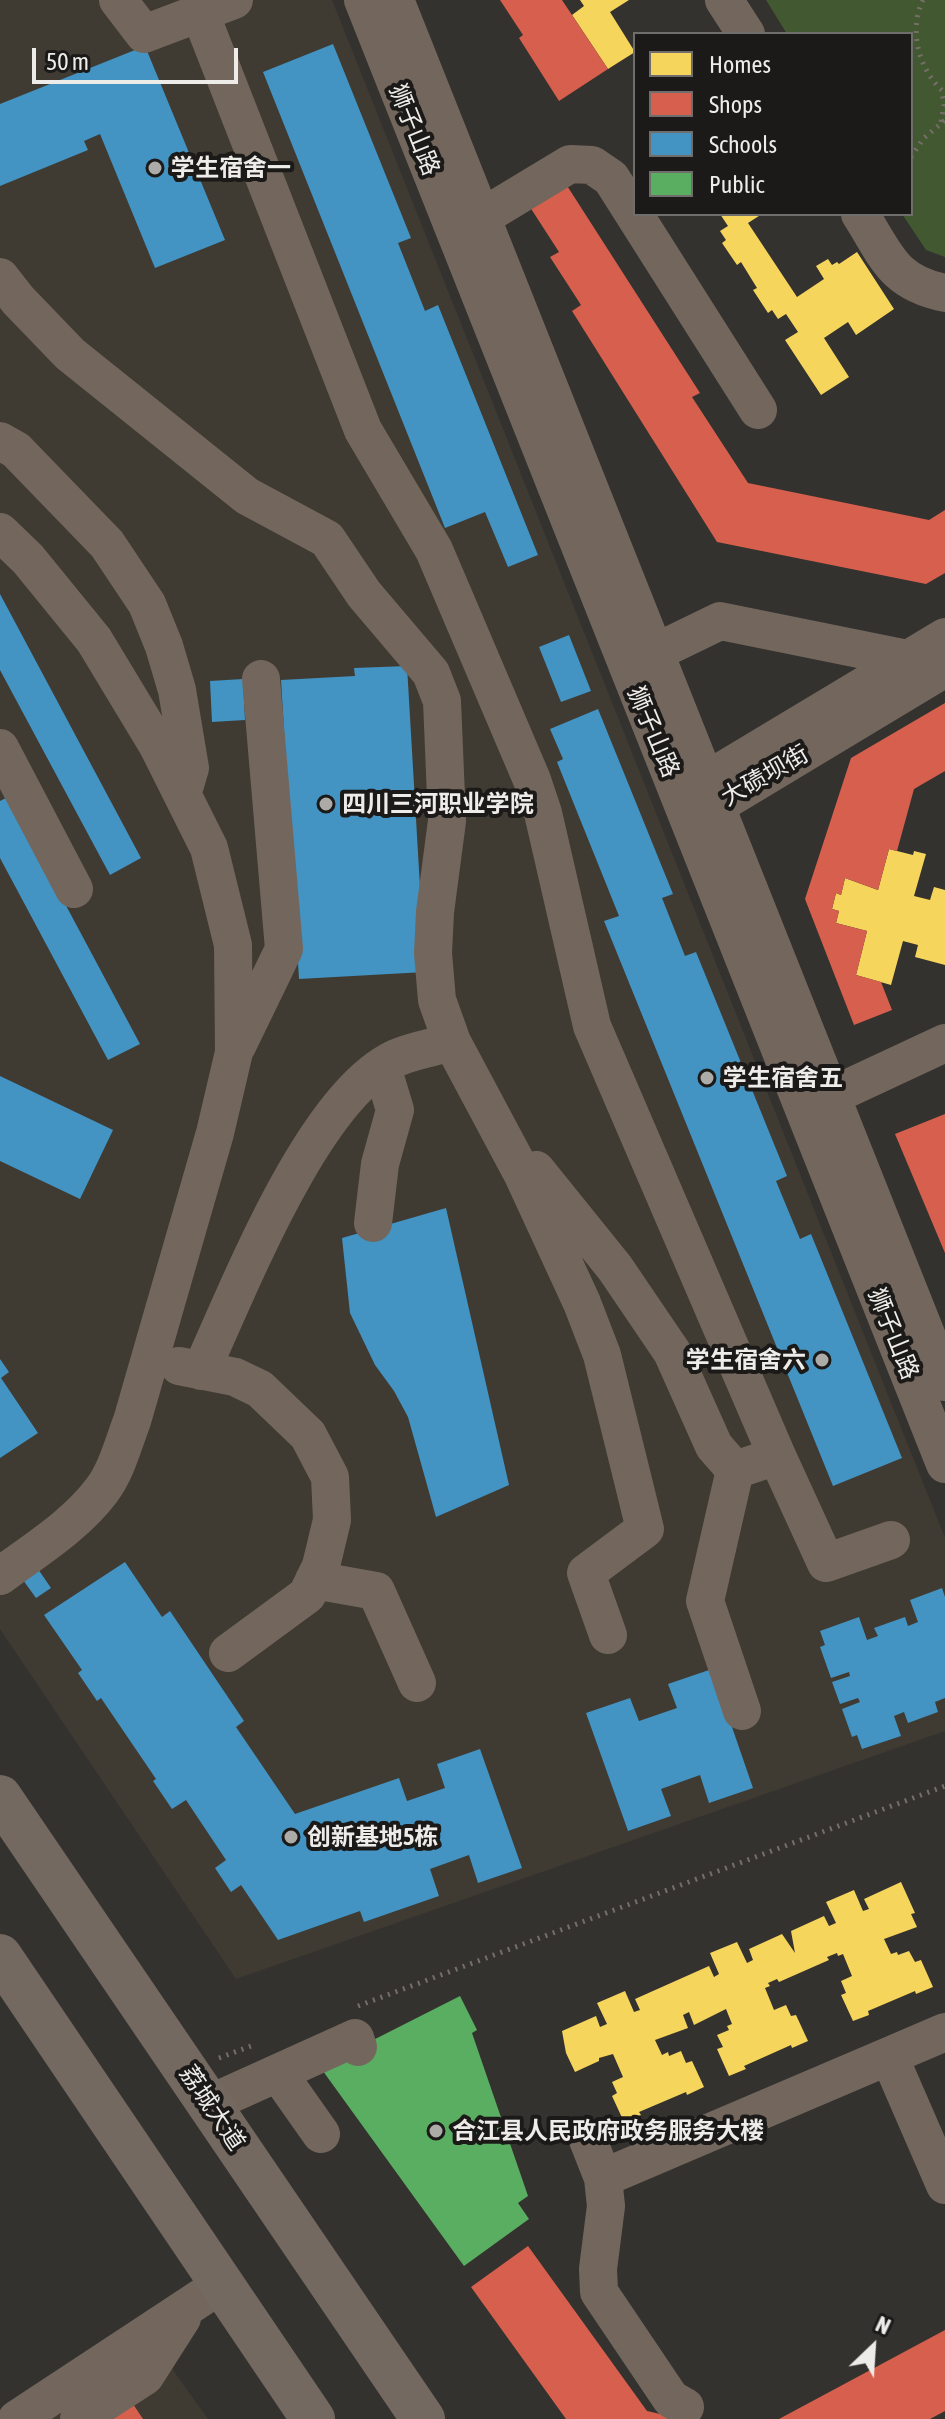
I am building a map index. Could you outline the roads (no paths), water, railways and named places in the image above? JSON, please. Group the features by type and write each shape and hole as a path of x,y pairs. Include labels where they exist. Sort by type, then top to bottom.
{"main road":[{"name":"荔城大道","path":"0,1797 423,2419"},
{"path":"0,1956 206,2295 313,2419"}],"street":[{"path":"118,0 144,34 217,6 363,430 434,550 532,780 543,813 592,1026 777,1456 826,1563 891,1540"},
{"name":"狮子山路","path":"363,0 468,226 654,653 703,798 818,1103 945,1464"},
{"name":"狮子山路","path":"395,0 468,226 637,696 703,798"},
{"path":"724,0 745,32"},
{"path":"468,226 570,164 592,165 602,170 611,178 633,213"},
{"path":"635,216 758,410"},
{"path":"861,216 900,275 922,288 945,293"},
{"path":"6,290 70,354 247,496 327,539 364,594 431,673 442,701 447,821 435,912 433,953 437,1000 452,1042 523,1175 582,1303 602,1355 645,1529 586,1573 608,1635"},
{"path":"0,441 16,450 107,544 147,604 177,690 190,768 182,795"},
{"path":"0,532 28,559 94,640 158,746 209,848 233,945 234,1052"},
{"path":"654,653 720,621 908,659"},
{"name":"大碛坝街","path":"703,798 945,637"},
{"name":"大碛坝街","path":"703,798 945,668"},
{"path":"0,1576 80,1515 102,1489 116,1465 215,1133 234,1052 284,949 261,679"},
{"path":"0,748 74,889"},
{"path":"201,1371 269,1223 320,1130 363,1080 394,1059 452,1042"},
{"path":"818,1103 945,1043"},
{"path":"373,1223 380,1164 395,1110 382,1067"},
{"name":"狮子山路","path":"818,1103 941,1358"},
{"path":"489,1111 615,1268 672,1352 714,1446 735,1470"},
{"path":"149,1360 235,1377 260,1389 308,1435 330,1477 332,1520 321,1566 307,1595 228,1653"},
{"path":"735,1470 777,1456"},
{"path":"735,1470 705,1601 742,1711"},
{"path":"314,1580 376,1591 417,1683"},
{"path":"603,2178 945,2032"},
{"path":"209,2104 355,2038 358,2047"},
{"path":"889,2056 945,2185"},
{"path":"278,2073 321,2134"},
{"path":"588,2140 603,2178 606,2206 598,2269 599,2292 671,2399 685,2407"},
{"path":"17,2419 206,2295"},
{"path":"79,2419 145,2376 206,2295"}],"place":[{"name":"学生宿舍一","path":"155,168"},
{"name":"四川三河职业学院","path":"326,804"},
{"name":"学生宿舍五","path":"707,1078"},
{"name":"学生宿舍六","path":"822,1360"},
{"name":"创新基地5栋","path":"291,1837"},
{"name":"合江县人民政府政务服务大楼","path":"436,2131"}]}
